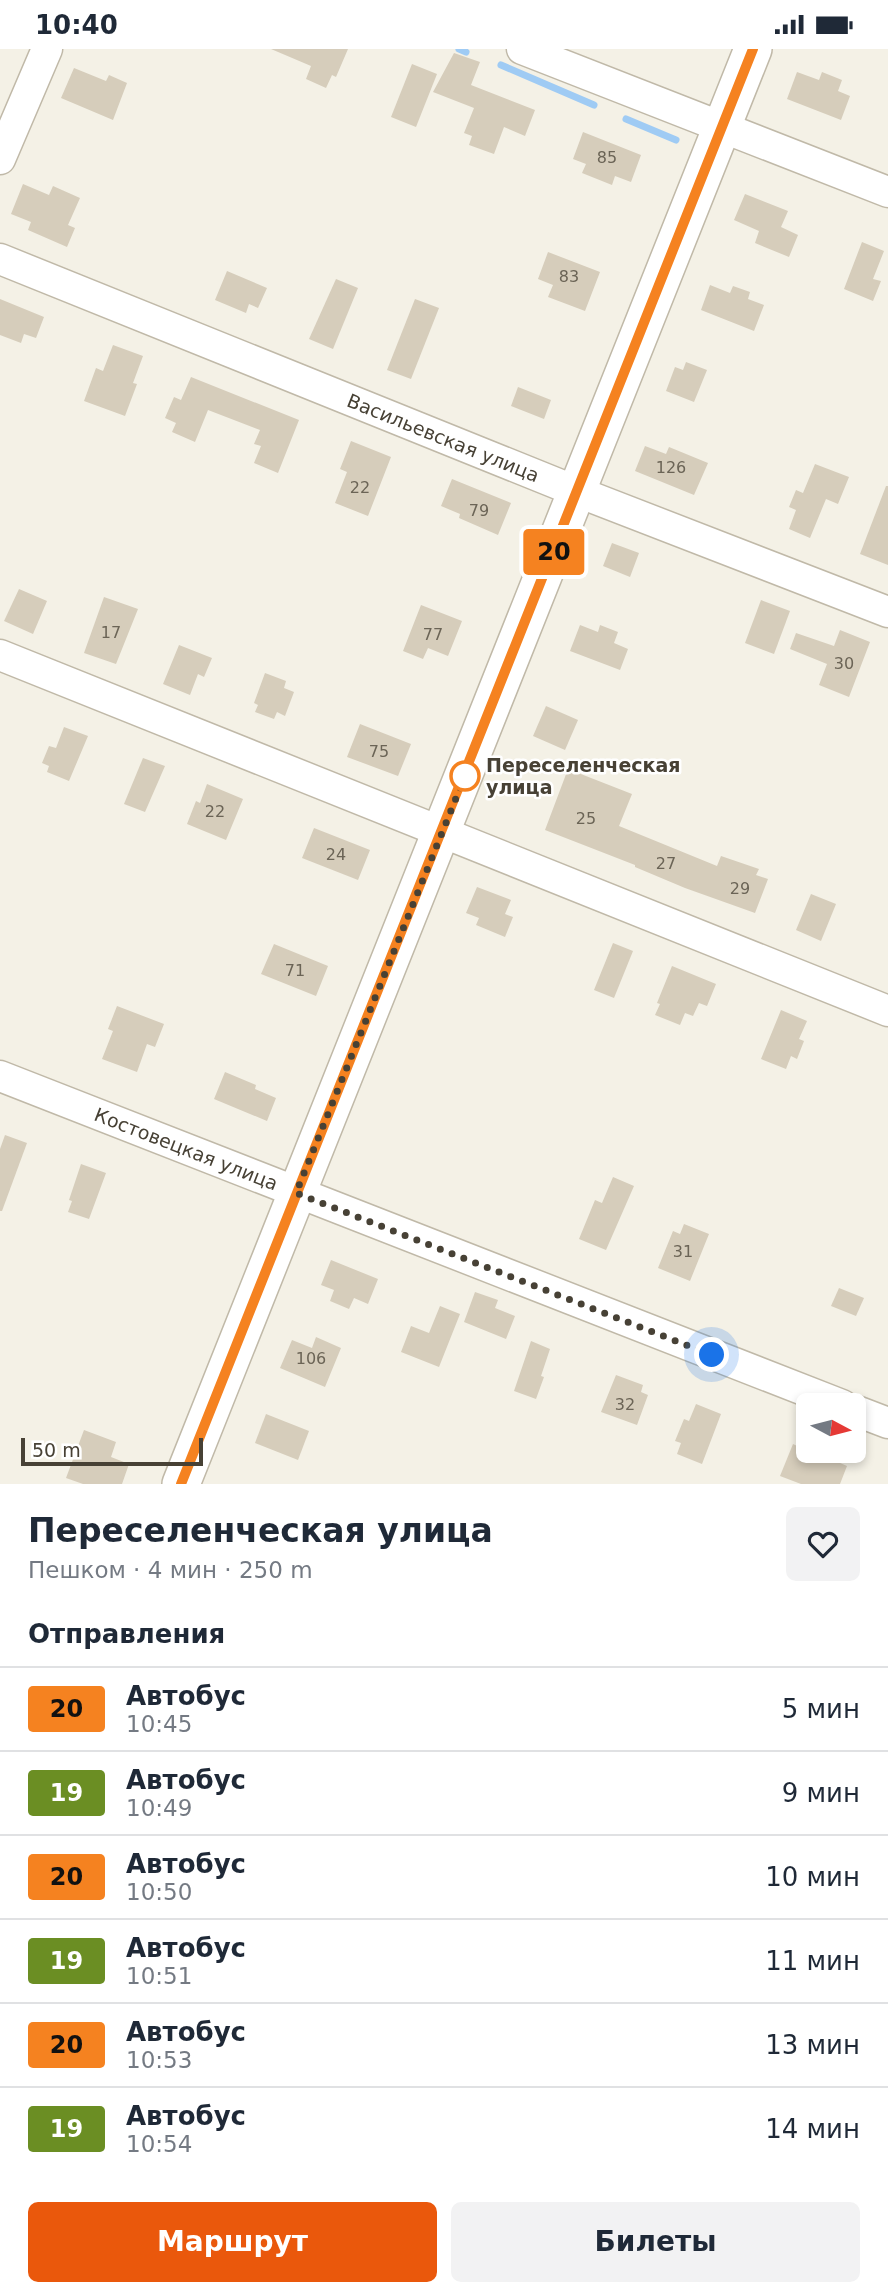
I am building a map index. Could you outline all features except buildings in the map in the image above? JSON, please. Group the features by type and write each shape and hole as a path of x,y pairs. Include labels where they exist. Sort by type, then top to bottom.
{"street":[{"path":"0,159 47,49"},
{"path":"522,49 888,192"},
{"path":"181,1484 753,49"},
{"name":"Васильевская улица","path":"0,259 578,492 888,612"},
{"path":"0,655 888,1011"},
{"name":"Костовецкая улица","path":"0,1076 811,1393"},
{"path":"866,1415 888,1423"}],"waterway":[{"path":"459,49 466,52"},
{"path":"501,65 594,105"},
{"path":"626,119 676,140"}],"bus line":[{"name":"20","path":"181,1484 753,49"}],"place":[{"name":"Переселенческая улица","path":"465,776"}],"route":[{"path":"465,776 296,1193 712,1355"}]}
